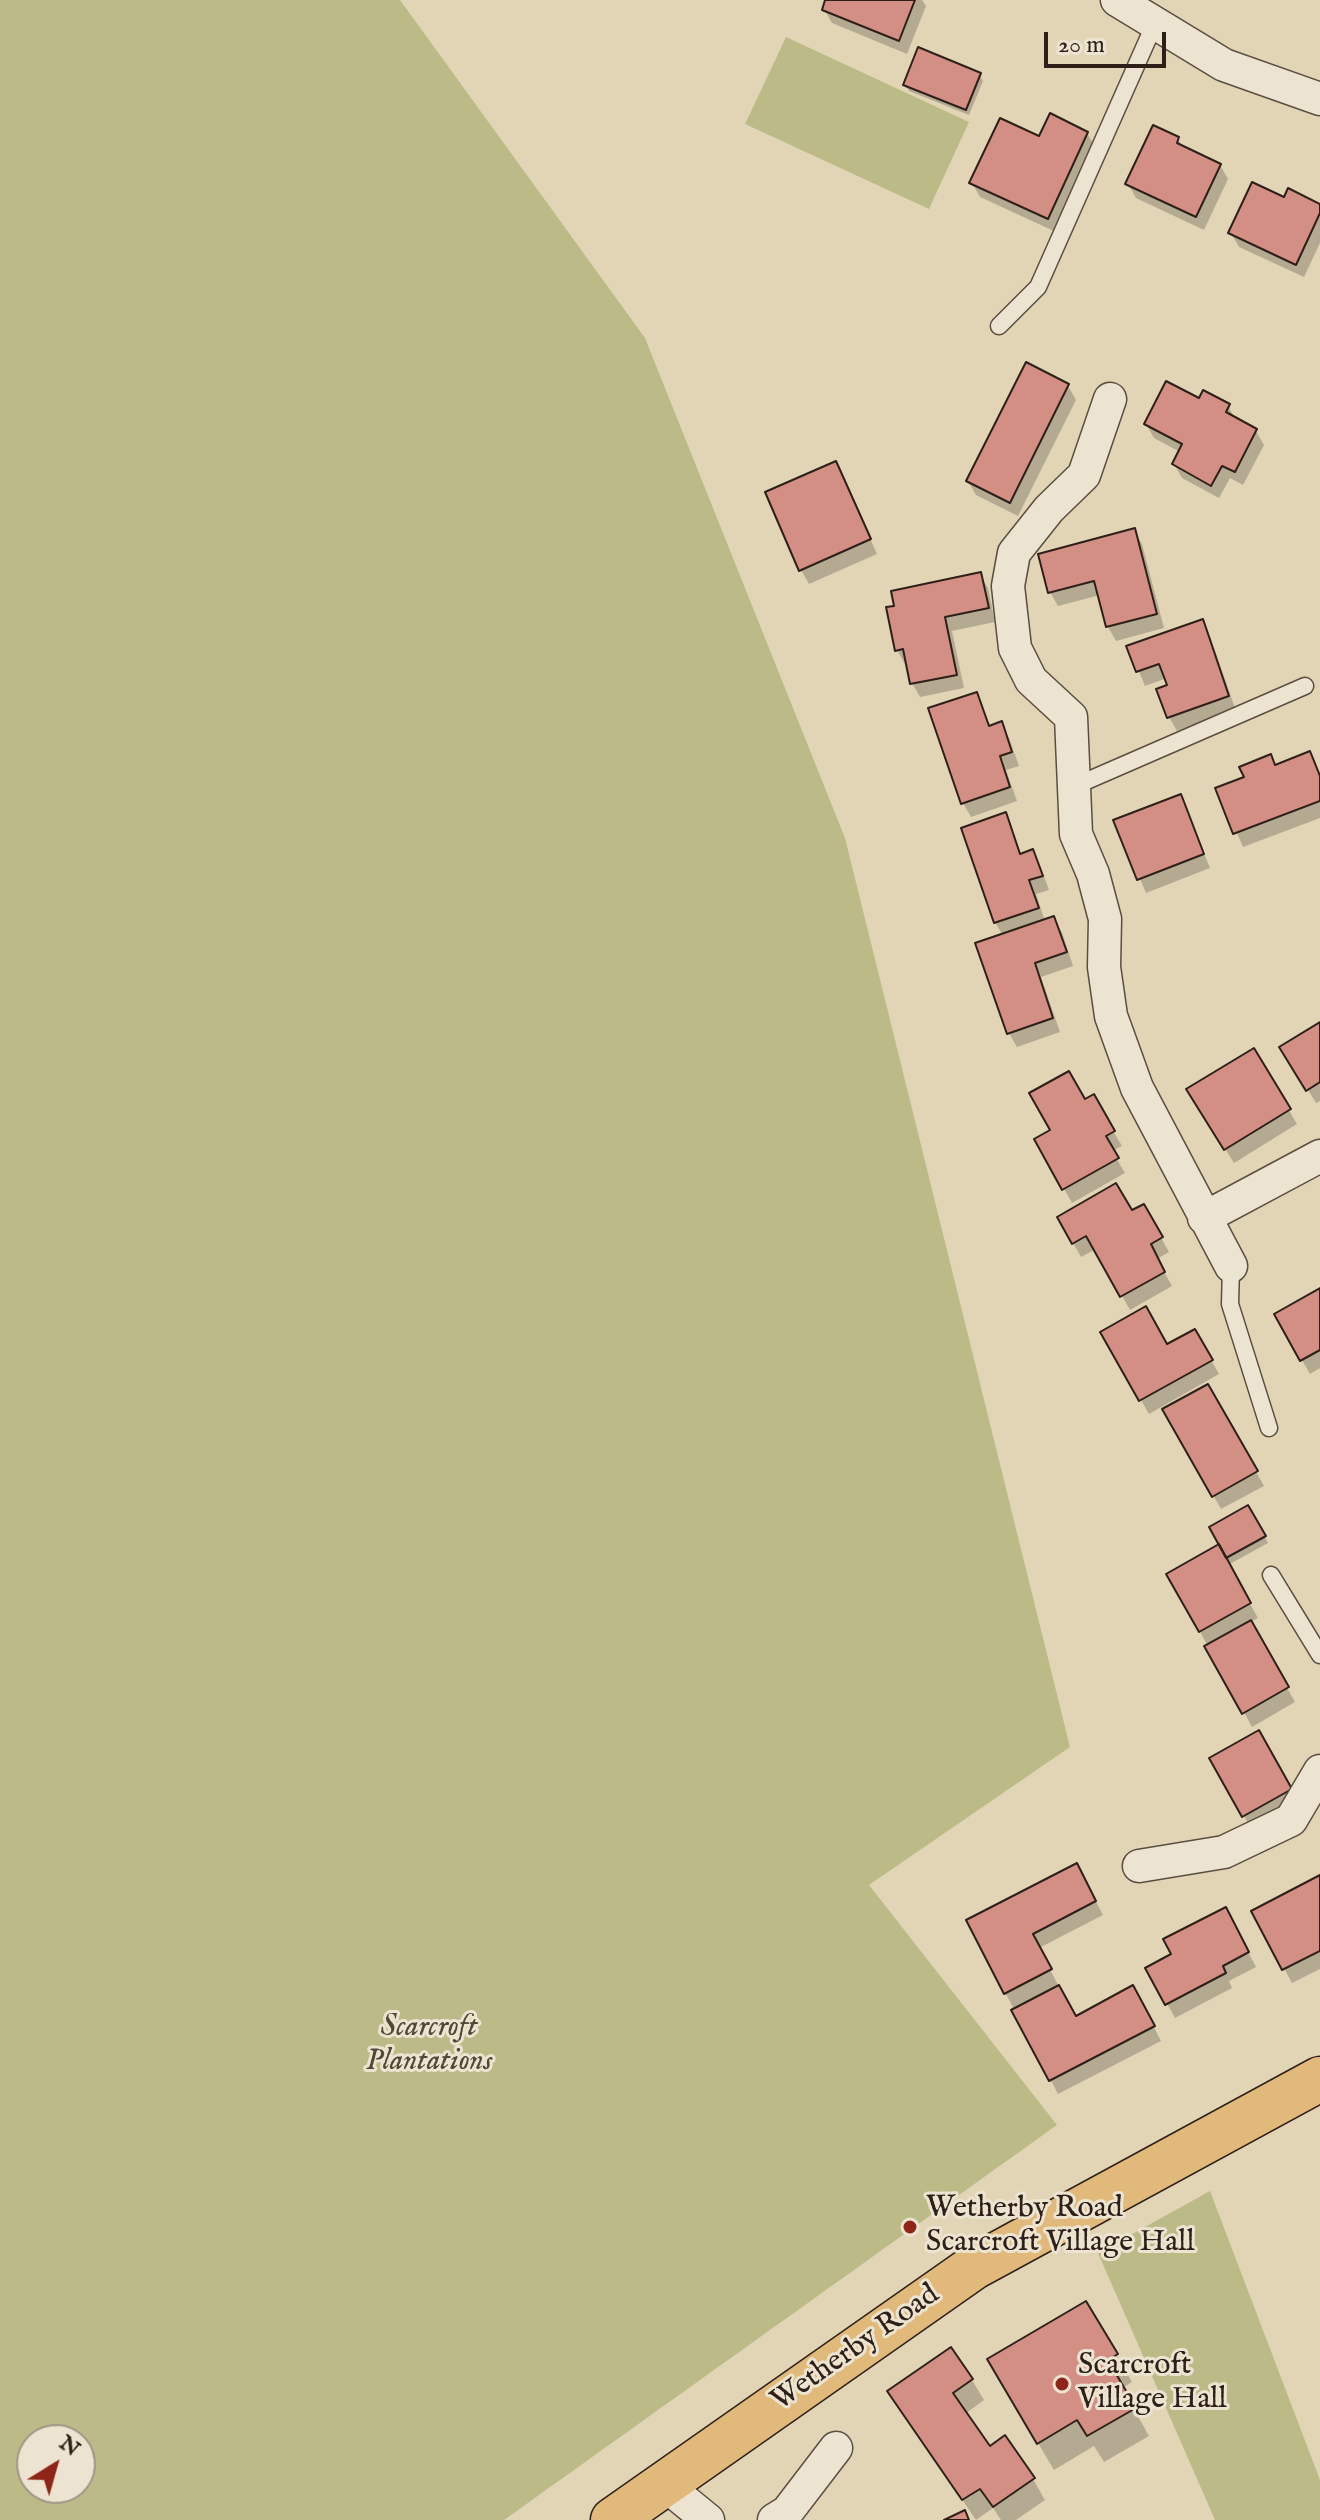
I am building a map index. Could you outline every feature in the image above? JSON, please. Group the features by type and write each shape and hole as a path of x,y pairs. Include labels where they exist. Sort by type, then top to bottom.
{"main road":[{"name":"Wetherby Road","path":"613,2520 974,2267 1320,2079"}],"street":[{"path":"1117,0 1224,65 1320,99"},
{"path":"1110,399 1084,475 1049,509 1014,553 1008,586 1015,648 1031,680 1071,717 1076,834 1093,874 1105,919 1104,967 1111,1016 1137,1088 1231,1266"},
{"path":"1204,1218 1320,1156"},
{"path":"1139,1866 1224,1852 1291,1820 1320,1771"},
{"path":"774,2520 787,2512 836,2448"},
{"path":"664,2484 708,2520"}],"lane":[{"path":"999,326 1038,287 1155,23"},
{"path":"1075,786 1305,686"},
{"path":"1231,1266 1230,1304 1269,1428"},
{"path":"1271,1575 1320,1655"}],"green space":[{"name":"Scarcroft Plantations","path":"0,0 400,0 645,338 845,838 1070,1747 869,1885 1057,2125 504,2520 0,2520"},
{"path":"786,37 969,122 929,209 745,124"},
{"path":"1210,2191 1320,2480 1320,2520 1215,2520 1098,2253"}],"building":[{"path":"825,0 915,0 899,41 822,10"},
{"path":"918,47 981,73 966,110 903,85"},
{"path":"1050,113 1088,132 1048,219 969,183 1000,118 1039,136"},
{"path":"1153,125 1179,137 1177,143 1221,164 1196,217 1125,184"},
{"path":"1252,182 1284,197 1288,188 1320,204 1320,213 1296,265 1228,233"},
{"path":"1026,362 1069,384 1010,503 966,481"},
{"path":"1166,381 1199,398 1203,390 1230,404 1226,412 1257,429 1235,472 1222,466 1211,486 1172,464 1182,444 1144,424"},
{"path":"836,461 871,539 799,571 765,492"},
{"path":"1135,528 1157,614 1106,627 1094,581 1048,593 1038,554"},
{"path":"981,572 989,608 945,617 957,675 910,684 903,649 895,651 886,607 894,606 891,591"},
{"path":"1203,619 1229,696 1167,718 1156,689 1167,685 1159,664 1136,672 1126,646"},
{"path":"977,692 989,726 1002,721 1012,752 1000,756 1010,787 961,804 928,708"},
{"path":"1310,751 1320,776 1320,801 1233,834 1215,788 1244,777 1239,767 1271,754 1275,765"},
{"path":"1181,794 1204,854 1137,880 1113,820"},
{"path":"1006,812 1020,854 1033,849 1043,876 1029,880 1039,908 994,923 961,828"},
{"path":"1054,916 1067,952 1035,963 1053,1018 1007,1034 975,943"},
{"path":"1320,1022 1320,1082 1306,1091 1279,1047"},
{"path":"1254,1048 1291,1109 1224,1150 1186,1089"},
{"path":"1069,1071 1085,1099 1094,1094 1115,1131 1106,1136 1119,1158 1062,1190 1034,1139 1050,1130 1029,1093"},
{"path":"1116,1183 1132,1210 1144,1204 1163,1237 1151,1244 1165,1272 1120,1297 1086,1236 1072,1244 1057,1217"},
{"path":"1320,1288 1320,1350 1300,1361 1274,1314"},
{"path":"1146,1306 1167,1344 1195,1329 1213,1360 1139,1401 1100,1332"},
{"path":"1208,1384 1258,1471 1212,1497 1162,1409"},
{"path":"1248,1505 1266,1536 1226,1558 1209,1527"},
{"path":"1219,1544 1251,1603 1199,1632 1166,1574"},
{"path":"1251,1620 1289,1687 1242,1714 1204,1646"},
{"path":"1259,1730 1292,1789 1242,1817 1209,1758"},
{"path":"1077,1863 1096,1901 1033,1934 1052,1969 1004,1994 966,1920"},
{"path":"1320,1875 1320,1951 1282,1970 1251,1911"},
{"path":"1226,1907 1249,1952 1223,1966 1226,1973 1165,2005 1145,1968 1171,1954 1163,1939"},
{"path":"1059,1985 1076,2016 1133,1985 1155,2026 1049,2081 1011,2010"},
{"name":"Scarcroft Village Hall","path":"1086,2301 1118,2354 1108,2360 1136,2408 1087,2436 1077,2420 1037,2444 987,2359"},
{"path":"951,2347 973,2379 953,2393 990,2446 1005,2435 1035,2478 993,2507 980,2489 962,2500 887,2391"},
{"path":"965,2510 969,2520 944,2520"}],"place":[{"name":"Wetherby Road Scarcroft Village Hall","path":"910,2227"},
{"name":"Scarcroft Village Hall","path":"1062,2384"}]}
